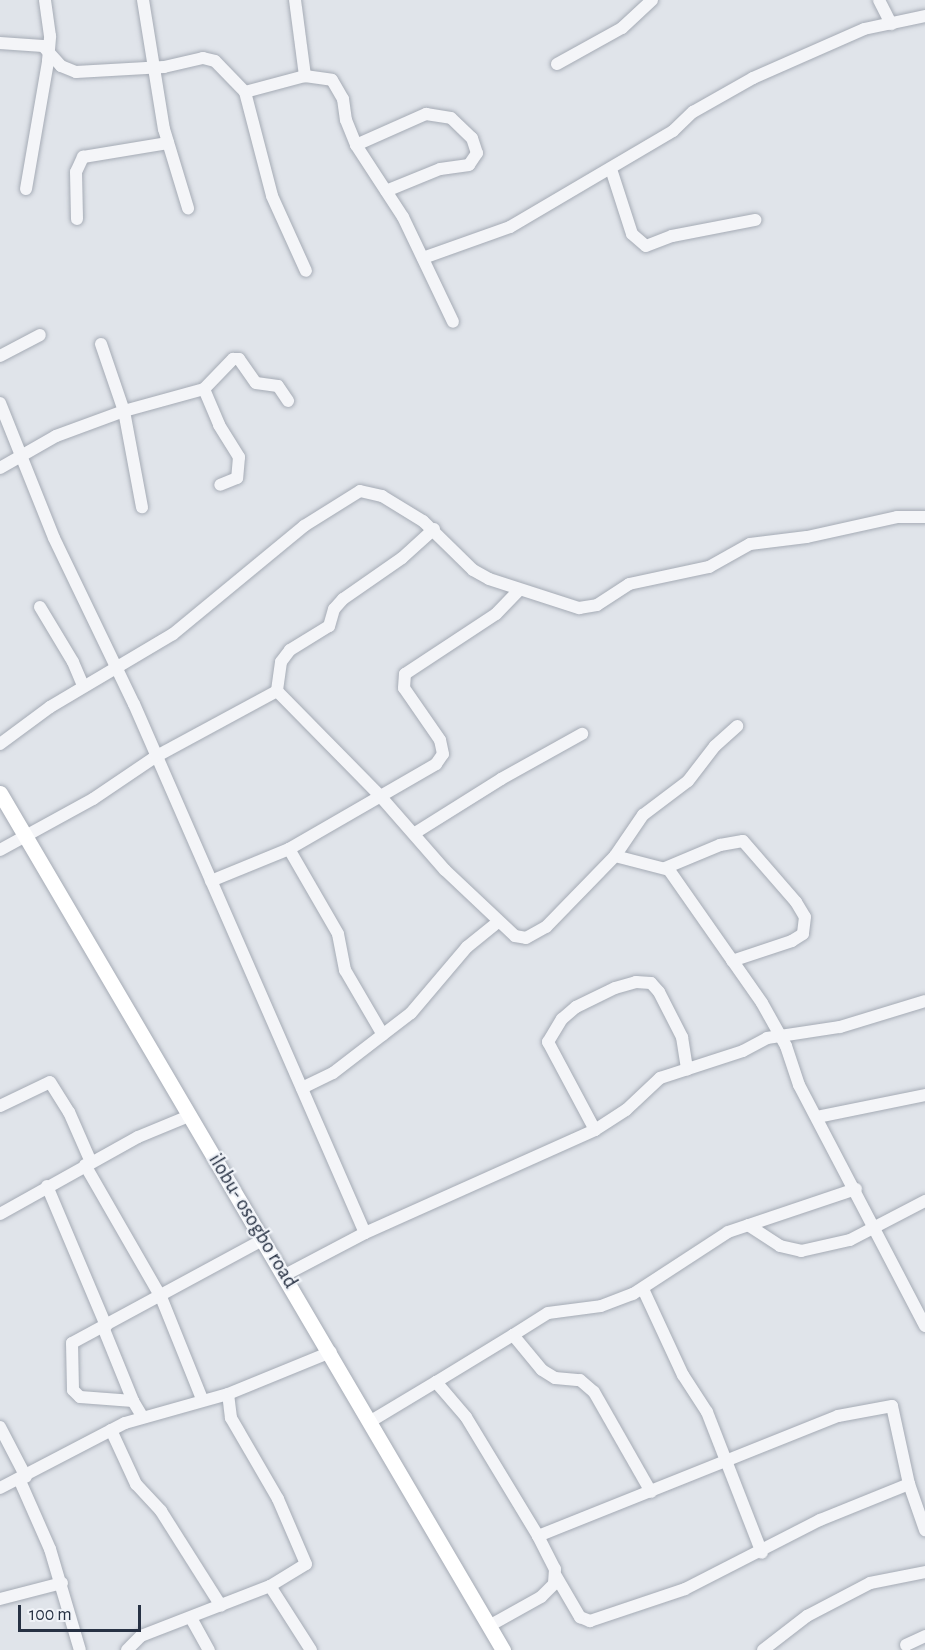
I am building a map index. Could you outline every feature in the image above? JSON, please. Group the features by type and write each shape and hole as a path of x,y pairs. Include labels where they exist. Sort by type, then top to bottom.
{"main road":[{"name":"ilobu- osogbo road","path":"0,793 331,1352 503,1650"}],"street":[{"path":"26,189 49,50 45,0"},
{"path":"143,0 168,143 188,208"},
{"path":"295,0 305,76"},
{"path":"557,64 622,28 652,0"},
{"path":"879,0 891,24"},
{"path":"423,258 510,227 673,131 693,112 753,78 864,29 925,15"},
{"path":"0,43 35,44 49,50 61,66 76,72 156,68 203,58 215,61 245,92 272,196 306,271"},
{"path":"245,92 305,76 325,77 338,86 356,145 386,191 423,258 453,322"},
{"path":"356,145 426,114 451,118 472,138 477,153 469,165 440,169 386,191"},
{"path":"77,219 76,172 83,157 168,143"},
{"path":"611,169 632,234 646,246 681,234 755,220"},
{"path":"0,356 40,335"},
{"path":"101,344 124,411 142,507"},
{"path":"0,468 22,454 124,411 204,388 233,359 239,359 256,383 278,386 288,401"},
{"path":"204,388 223,433 239,457 237,478 220,485"},
{"path":"0,403 54,538 116,668 365,1233"},
{"path":"0,744 83,686 173,634 304,526 351,494 360,491 382,496 434,529 473,570 519,590 567,606 587,608 629,584 709,567 750,544 807,537 897,517 925,517"},
{"path":"277,691 281,662 290,651 329,626 334,609 343,598 402,558 434,529"},
{"path":"211,881 289,849 436,764 443,754 440,740 404,688 405,674 496,614 519,590"},
{"path":"40,607 74,662 83,686"},
{"path":"0,850 27,839 155,757 277,691"},
{"path":"277,691 381,797 498,922 521,939 533,936 615,856 643,815 688,782 715,746 737,726"},
{"path":"415,833 501,779 582,734"},
{"path":"665,868 737,839 743,841 796,902 805,917 802,934 792,941 732,961"},
{"path":"289,849 338,934 345,970 383,1035"},
{"path":"615,856 665,868 677,879 762,1003 817,1117 878,1229 891,1264 921,1308 925,1326"},
{"path":"302,1088 333,1073 411,1013 467,947 498,922"},
{"path":"595,1130 548,1042 562,1019 576,1007 615,988 636,982 651,983 659,992 681,1037 687,1070"},
{"path":"285,1275 365,1233 595,1130 626,1110 660,1078 743,1051 767,1038 780,1038 881,1018 925,1001"},
{"path":"0,1106 50,1082 69,1112 88,1163 161,1297 202,1399"},
{"path":"817,1117 925,1095"},
{"path":"0,1214 138,1137 191,1115"},
{"path":"47,1186 133,1401 142,1416"},
{"path":"371,1421 548,1313 601,1306 643,1289 702,1245 748,1225 856,1189"},
{"path":"748,1225 780,1246 801,1251 850,1240 878,1229 925,1201"},
{"path":"133,1401 80,1397 73,1390 72,1343 161,1297 264,1239"},
{"path":"643,1289 683,1375 707,1412 762,1552"},
{"path":"513,1335 542,1370 555,1378 580,1380 594,1392 651,1492"},
{"path":"0,1488 23,1479 111,1430 142,1416 228,1394 331,1352"},
{"path":"436,1382 466,1417 538,1536 556,1576 580,1617 591,1621 686,1589 762,1552 820,1520 909,1484"},
{"path":"127,1650 141,1636 270,1586 306,1562 260,1466 234,1424 228,1394"},
{"path":"538,1536 838,1416 892,1406 909,1484 925,1530"},
{"path":"0,1427 23,1479 62,1583 80,1650"},
{"path":"111,1430 136,1484 161,1511 221,1606"},
{"path":"763,1650 807,1616 870,1583 925,1572"},
{"path":"489,1626 541,1597 556,1576"},
{"path":"0,1599 62,1583"},
{"path":"270,1586 311,1650"},
{"path":"191,1618 209,1650"},
{"path":"906,1645 925,1636"}]}
